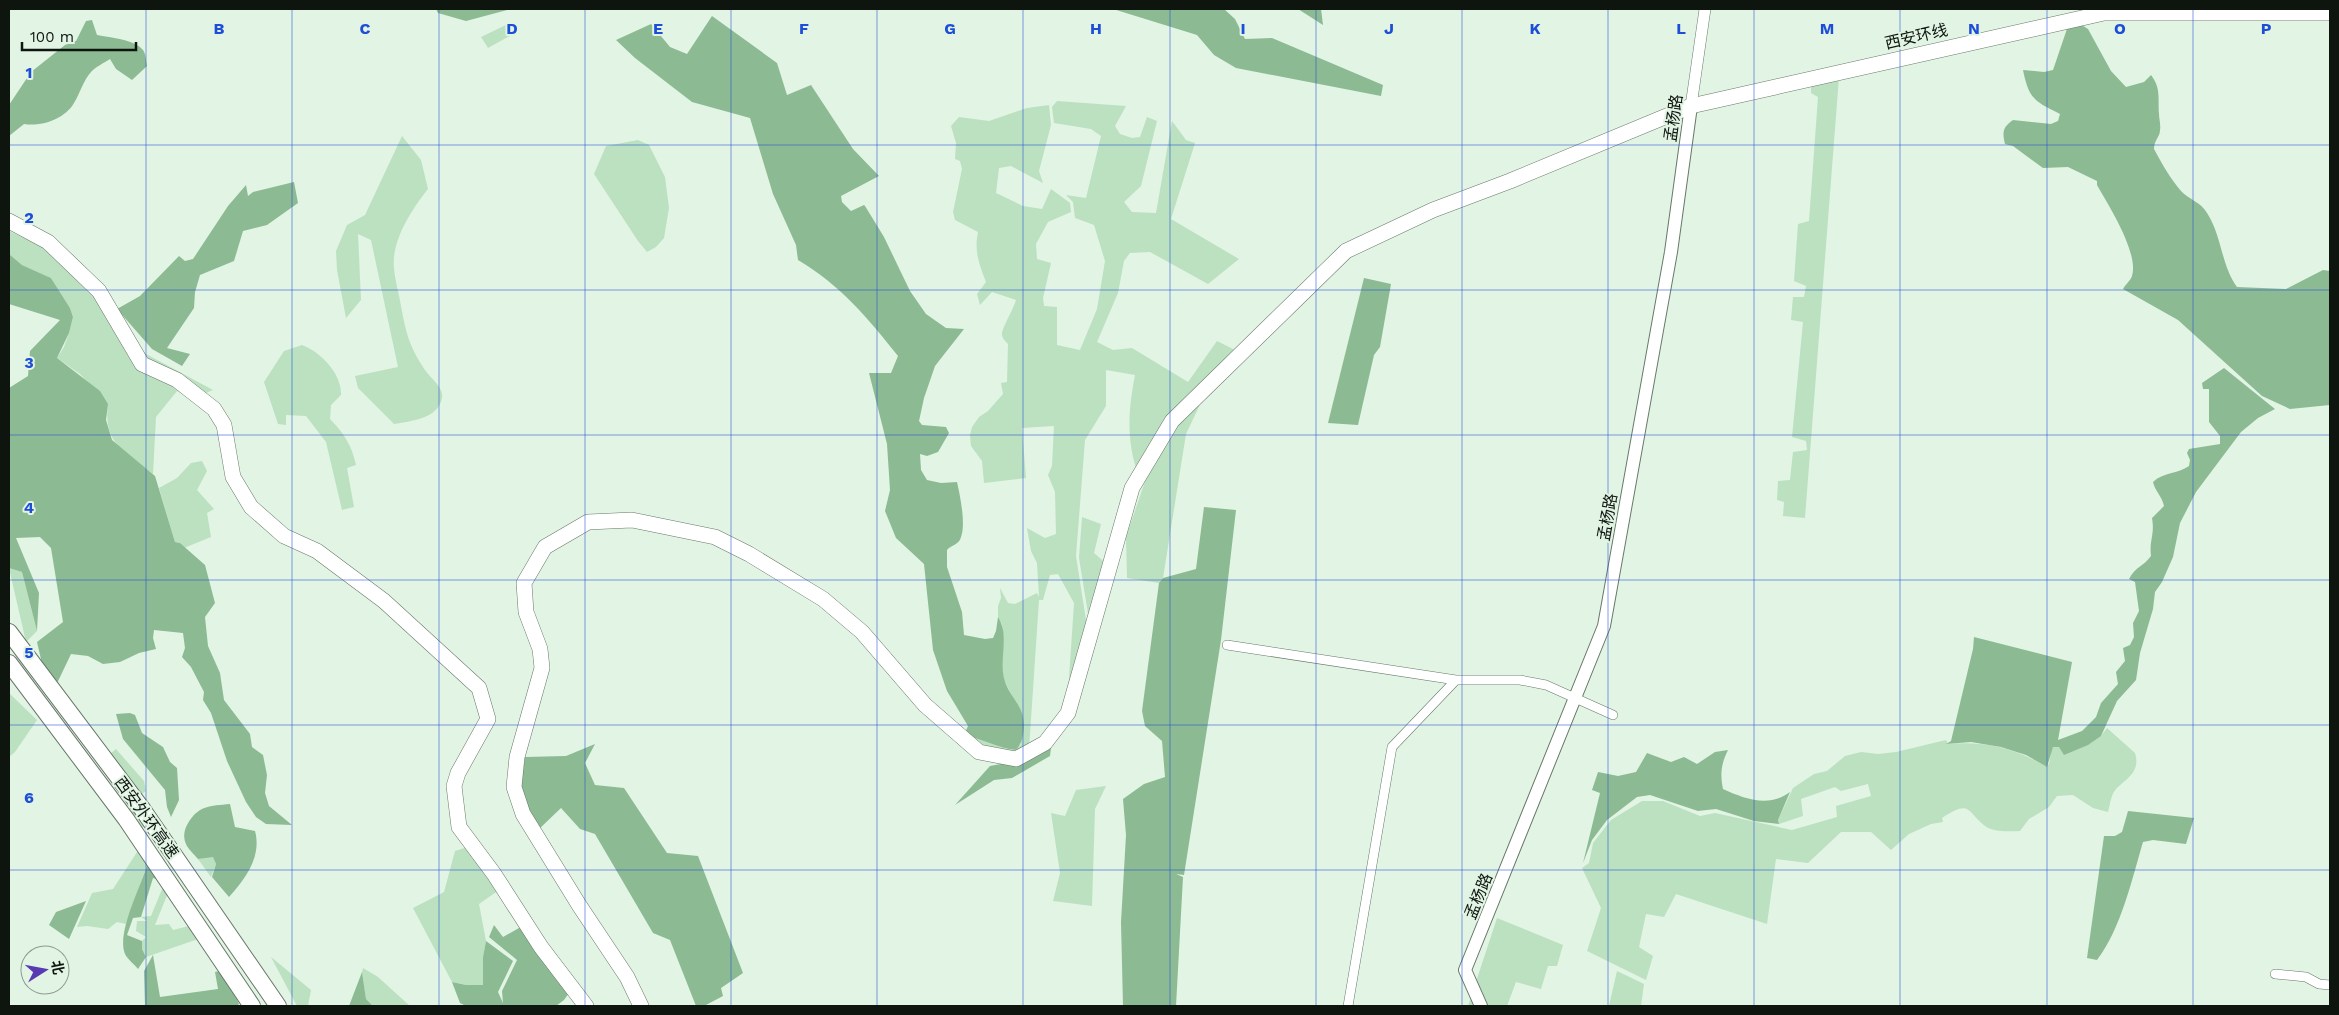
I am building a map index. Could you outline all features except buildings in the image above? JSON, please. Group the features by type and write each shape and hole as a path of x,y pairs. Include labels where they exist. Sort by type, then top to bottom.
{"highway":[{"name":"西安外环高速","path":"13,638 143,810 278,1006"},
{"name":"西安外环高速","path":"9,663 155,861 252,1006"}],"main road":[{"name":"西安环线","path":"641,1006 627,977 579,905 523,814 514,787 517,758 542,668 540,649 526,612 524,583 545,547 588,522 632,520 715,537 749,554 823,599 862,632 924,705 979,752 1016,759 1045,743 1068,713 1132,488 1172,422 1346,251 1433,210 1510,181 1691,106 2104,13 2330,13"},
{"name":"孟杨路","path":"1481,1006 1465,970 1604,626 1671,252 1691,106"},
{"path":"9,221 48,242 99,291 142,364 177,380 214,409 224,425 233,478 251,507 284,536 317,551 384,601 479,688 488,719 458,773 454,786 459,827 494,874 541,947 586,1006"}],"street":[{"name":"孟杨路","path":"1691,106 1705,9"},
{"path":"1227,645 1456,680 1520,680 1546,685 1613,715"},
{"path":"1348,1006 1392,747 1456,680"},
{"path":"2275,974 2306,977 2319,984 2330,986"}],"green space":[{"path":"436,9 511,9 466,21 438,13"},
{"path":"1113,9 1224,9 1235,19 1245,39 1272,38 1383,85 1381,96 1236,68 1214,55 1197,35"},
{"path":"1298,9 1321,9 1323,25"},
{"path":"712,16 777,63 787,95 811,85 853,149 879,176 841,196 842,202 851,211 865,206 884,237 910,291 926,314 946,328 964,329 935,366 924,398 919,421 922,425 946,427 949,433 938,452 927,456 920,454 921,470 927,480 941,483 957,482 963,525 959,542 947,550 947,567 962,612 964,635 985,639 993,638 998,617 1001,624 1004,639 1004,678 1019,706 1024,725 1020,745 1016,750 964,735 968,726 947,691 933,650 924,564 896,538 885,511 890,490 887,444 869,373 891,373 898,356 840,291 798,260 796,245 773,194 750,118 692,102 635,58 616,40 651,24 670,47 687,54"},
{"path":"92,20 97,35 134,43 139,46 145,53 147,66 132,80 116,69 110,59 91,72 74,103 65,113 45,123 24,124 9,136 9,105 31,72 65,45 76,41 86,21"},
{"path":"512,22 517,32 488,48 481,37"},
{"path":"2080,24 2088,29 2111,71 2126,87 2144,82 2151,75 2154,80 2158,93 2160,132 2154,149 2166,171 2181,191 2207,213 2216,231 2228,269 2237,287 2286,289 2323,270 2330,271 2330,405 2290,409 2262,396 2178,320 2123,289 2132,276 2131,255 2122,230 2097,185 2097,181 2068,167 2043,168 2013,146 2005,144 2004,130 2013,120 2051,124 2058,121 2060,114 2038,102 2030,93 2023,70 2044,72 2053,70 2068,26"},
{"path":"1839,77 1805,518 1783,516 1784,502 1777,500 1778,481 1790,480 1793,452 1807,450 1806,441 1792,437 1803,322 1791,320 1793,297 1804,297 1806,286 1794,281 1798,224 1809,221 1818,97 1811,93 1811,84"},
{"path":"1057,101 1126,106 1115,126 1120,134 1132,138 1140,137 1147,117 1157,121 1141,186 1124,202 1132,212 1156,213 1172,121 1186,140 1195,143 1171,219 1239,259 1208,284 1150,252 1130,253 1124,261 1118,293 1097,342 1113,350 1132,348 1188,382 1217,341 1239,352 1166,426 1139,477 1130,439 1131,401 1135,375 1106,370 1106,406 1085,440 1076,556 1088,633 1072,684 1069,678 1074,603 1058,574 1050,575 1043,600 1039,600 1029,749 993,758 964,735 1009,749 1016,750 1021,744 1013,698 1004,680 1001,662 1004,641 1002,624 998,617 998,606 1001,598 1000,588 1008,603 1015,604 1037,593 1039,597 1037,563 1031,551 1027,528 1045,538 1056,534 1055,492 1048,475 1052,466 1054,426 1022,428 1026,478 984,483 982,461 971,446 970,435 972,427 979,417 988,411 1003,394 1001,383 1007,382 1008,344 1003,338 1002,332 1016,300 992,292 980,305 977,294 986,282 978,257 978,232 955,220 953,212 962,169 960,161 955,159 956,143 951,126 959,117 989,121 1027,108 1049,105 1051,125 1039,171 1043,183 1011,166 999,168 996,193 1023,206 1042,209 1051,189 1070,203 1071,212 1048,222 1036,244 1037,259 1051,263 1043,298 1044,306 1057,307 1057,345 1080,350 1097,309 1105,261 1094,225 1075,218 1073,202 1066,195 1086,198 1101,136 1091,129 1054,123 1052,107"},
{"path":"402,136 421,160 428,189 409,216 399,236 394,258 395,273 409,339 415,354 427,373 439,386 442,398 439,405 430,415 394,424 358,388 355,376 398,367 371,240 358,234 361,300 346,318 337,270 336,251 347,225 365,215"},
{"path":"638,140 649,145 665,177 669,208 664,238 656,247 647,252 594,174 606,146"},
{"path":"294,182 298,203 267,225 243,231 234,261 200,275 195,292 194,308 167,348 190,354 182,366 152,349 117,309 140,296 179,256 185,261 193,259 228,206 246,185 248,196 253,192"},
{"path":"9,231 62,256 146,354 213,390 192,399 177,391 156,417 153,474 118,446 109,429 107,418 108,404 80,374 57,358 64,347 69,333 73,317 70,308 51,278 22,265 9,254"},
{"path":"9,254 22,265 51,278 70,308 73,317 69,333 57,358 100,391 108,404 106,420 112,440 155,476 175,542 180,543 205,565 215,603 205,617 208,646 220,673 224,700 250,734 252,747 263,755 267,775 265,793 269,806 292,825 266,824 256,817 246,802 227,761 211,713 203,700 204,692 191,667 182,657 185,648 183,633 154,630 153,638 156,649 139,653 120,662 103,664 88,656 71,654 50,698 37,642 63,622 51,548 40,537 16,538 39,593 37,631 22,572 9,568 9,388 28,376 30,351 60,320 9,304"},
{"path":"1364,278 1391,284 1380,347 1374,355 1358,425 1328,423"},
{"path":"302,345 323,358 338,379 341,395 331,405 330,419 347,440 356,465 347,468 354,507 342,510 326,442 306,416 286,415 286,425 278,424 264,382 284,351"},
{"path":"2224,368 2275,409 2258,418 2241,432 2196,492 2180,523 2173,557 2162,582 2155,592 2153,609 2140,653 2136,680 2117,701 2101,736 2088,745 2064,755 2059,747 2053,747 2047,767 2026,755 2001,747 1971,742 1946,744 1951,741 1973,649 1974,637 2072,662 2058,740 2082,731 2096,717 2101,703 2118,684 2116,672 2125,661 2123,648 2130,645 2134,637 2133,623 2139,611 2135,582 2129,579 2151,556 2152,518 2164,506 2153,482 2161,476 2189,466 2190,460 2187,453 2189,449 2220,444 2220,436 2209,422 2209,389 2203,389 2202,383"},
{"path":"1205,394 1186,434 1163,578 1159,583 1127,578 1126,537 1150,467 1165,440"},
{"path":"202,461 207,471 197,490 214,509 207,513 211,537 184,548 180,543 175,542 159,488 177,478 191,463"},
{"path":"1204,507 1236,510 1221,640 1184,875 1176,874 1183,877 1176,1006 1123,1006 1121,922 1126,835 1123,799 1144,784 1165,777 1162,741 1145,726 1142,711 1159,583 1163,578 1196,569"},
{"path":"1082,517 1101,524 1094,553 1109,566 1090,626 1079,558"},
{"path":"9,568 22,572 37,631 26,642"},
{"path":"9,693 37,720 15,752 9,757"},
{"path":"130,713 135,715 142,733 163,747 170,762 177,768 179,800 171,817 167,807 165,790 123,739 116,714"},
{"path":"2107,728 2135,753 2136,760 2132,774 2114,791 2108,812 2093,808 2073,795 2057,796 2049,807 2029,819 2020,831 1998,831 1985,826 1971,812 1963,808 1951,812 1942,818 1943,822 1931,824 1909,834 1891,850 1871,832 1841,832 1808,863 1776,859 1767,924 1676,894 1664,917 1646,914 1639,947 1653,956 1646,980 1587,951 1601,908 1582,868 1589,863 1593,843 1611,820 1642,801 1663,801 1700,816 1715,813 1792,830 1837,817 1836,806 1871,796 1868,784 1841,791 1835,787 1801,799 1803,816 1779,824 1778,820 1793,788 1814,774 1827,771 1845,756 1861,752 1878,754 1896,752 1946,740 1948,744 1987,745 2011,750 2045,766 2049,764 2052,747 2101,736"},
{"path":"1052,740 1050,756 1012,778 994,780 955,805 990,766 1027,759"},
{"path":"595,744 585,763 595,785 624,788 667,853 698,856 743,973 721,988 723,996 704,1006 696,1006 670,940 653,933 595,834 580,829 561,808 538,830 520,795 525,757 566,756"},
{"path":"116,749 144,781 146,791 130,803 145,826 133,835 125,785 104,759"},
{"path":"1728,750 1722,769 1723,789 1748,799 1765,801 1774,800 1790,792 1778,820 1779,824 1754,821 1716,809 1698,811 1650,795 1637,797 1607,820 1592,840 1583,863 1600,793 1592,790 1598,772 1618,776 1636,772 1647,753 1671,762 1684,757 1697,764 1715,752"},
{"path":"1106,786 1095,809 1092,906 1053,901 1060,873 1051,813 1065,816 1076,790"},
{"path":"230,804 235,827 255,831 257,841 251,867 229,897 212,877 216,864 213,857 198,859 187,846 184,836 191,818 200,810 211,806"},
{"path":"2128,811 2194,818 2186,844 2153,840 2143,842 2125,903 2113,934 2097,960 2087,958 2104,836 2115,836 2122,832"},
{"path":"474,845 502,888 479,904 486,941 483,957 483,985 466,985 452,982 413,908 444,892 455,851"},
{"path":"139,849 148,863 126,924 117,922 108,929 87,926 77,927 92,893 113,889"},
{"path":"213,856 216,864 211,877 198,859"},
{"path":"148,863 165,882 153,878 141,917 133,918 127,935 142,941 142,949 146,957 138,969 125,954 123,945 124,934 131,908"},
{"path":"165,882 170,888 155,925 169,924 173,930 197,924 204,937 146,957 142,949 142,941 146,937 136,931 137,921 147,921 141,917 151,916"},
{"path":"86,901 69,939 49,925 56,912"},
{"path":"1497,918 1563,945 1557,966 1548,966 1541,989 1516,982 1507,1006 1468,1006"},
{"path":"526,924 569,993 564,1000 556,1006 466,1006 460,1003 452,982 466,985 483,985 483,957 486,941 513,961 498,992 503,1003 502,991 517,960 489,937 494,925 503,937"},
{"path":"153,955 160,997 218,989 215,972 224,970 239,1004 237,1006 145,1006 144,971"},
{"path":"271,957 311,990 308,1006 297,1006"},
{"path":"363,968 378,977 410,1006 373,1006 366,999"},
{"path":"1617,971 1644,984 1641,1006 1609,1006"},
{"path":"362,972 366,999 373,1006 349,1006"}]}
